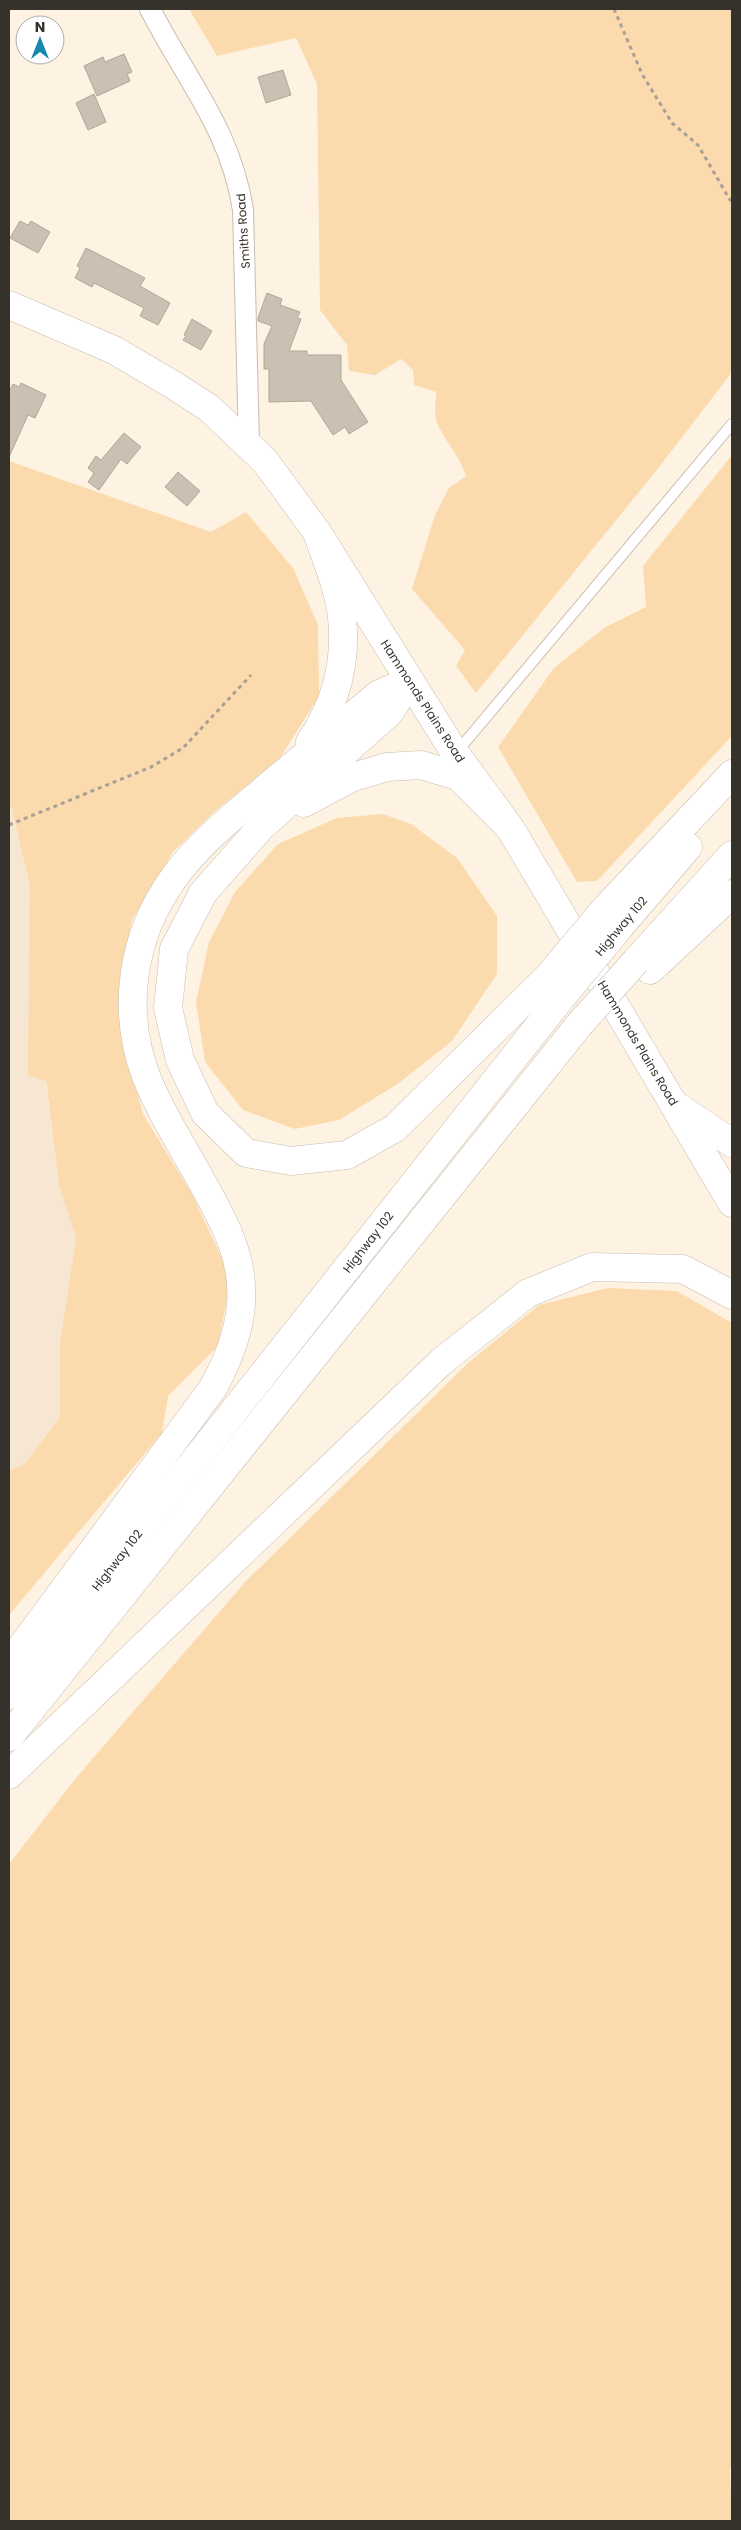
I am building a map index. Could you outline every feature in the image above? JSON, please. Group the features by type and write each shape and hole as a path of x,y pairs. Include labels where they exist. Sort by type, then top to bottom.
{"main road":[{"name":"Hammonds Plains Road","path":"9,305 114,350 209,408 265,461 317,532 455,753 510,828 732,1203"},
{"path":"295,764 326,719 338,683 342,651 342,617 317,532"},
{"path":"9,1664 213,1388 232,1348 242,1300 240,1274 233,1244 220,1215 146,1076 134,1024 134,979 146,928 177,874 221,825 379,694 409,681"},
{"path":"409,681 390,712 261,827 203,893 174,949 168,1008 180,1060 205,1113 246,1153 291,1161 347,1155 395,1128 555,987"},
{"path":"261,827 353,777 387,767 421,765 458,776 510,828"},
{"path":"610,920 732,774"},
{"name":"Highway 102","path":"9,1696 555,987 610,920 732,794"},
{"name":"Highway 102","path":"9,1737 504,1120 640,967 732,855"},
{"path":"640,967 732,894"},
{"path":"675,1105 732,1143"},
{"path":"9,1775 441,1362 528,1293 592,1267 682,1269 732,1295"}],"street":[{"name":"Smiths Road","path":"150,9 166,40 217,125 231,155 240,188 244,218 249,444"}],"lane":[{"path":"455,753 732,424"}],"path":[{"path":"614,9 642,74 672,123 698,145 730,200 732,200"},
{"path":"9,825 151,768 183,748 251,675"}],"shaded area":[{"path":"189,9 732,9 732,372 660,466 476,693 456,666 465,650 412,589 435,515 449,488 466,476 460,461 436,420 436,392 414,385 413,370 401,359 375,375 349,371 347,345 320,310 317,84 296,38 217,56"},
{"path":"732,455 732,736 597,881 577,882 498,747 554,668 604,628 646,607 643,566"},
{"path":"9,461 211,532 246,512 293,568 318,625 319,696 278,761 215,811 173,852 132,920 121,973 122,1035 143,1114 192,1194 231,1278 218,1346 168,1396 162,1433 9,1615 9,1471 25,1463 60,1417 60,1343 76,1238 59,1185 46,1081 28,1075 30,887 12,809 9,806"},
{"path":"9,806 12,809 30,887 30,967 59,1185 76,1238 60,1343 60,1417 25,1463 9,1471"},
{"path":"383,814 411,824 457,858 497,916 497,974 452,1041 399,1083 339,1120 295,1129 243,1110 205,1062 196,1002 209,942 235,892 278,844 337,818"},
{"path":"608,1288 677,1291 732,1323 732,2468 730,2468 732,2521 9,2521 9,1864 76,1778 246,1581 468,1363 539,1305"}],"building":[{"path":"124,54 132,72 127,74 130,81 97,96 84,66 103,57 105,62"},
{"path":"283,70 291,95 266,103 258,77"},
{"path":"94,94 106,122 88,130 76,103"},
{"path":"20,221 28,225 31,221 50,232 38,253 10,238"},
{"path":"86,248 145,278 140,286 170,303 158,325 140,316 144,308 94,283 92,287 75,278 80,268 77,266"},
{"path":"267,293 282,299 280,305 300,312 297,318 301,319 289,351 307,351 307,355 341,355 341,380 368,422 349,434 345,427 333,435 311,401 269,402 269,369 264,369 264,344 272,326 258,321"},
{"path":"192,319 212,331 201,350 183,340"},
{"path":"21,383 46,395 35,418 28,415 9,457 9,392 13,384 19,387"},
{"path":"124,433 141,447 127,464 121,459 99,490 88,482 94,473 88,468 96,456 101,460"},
{"path":"178,472 200,491 187,506 165,487"}]}
